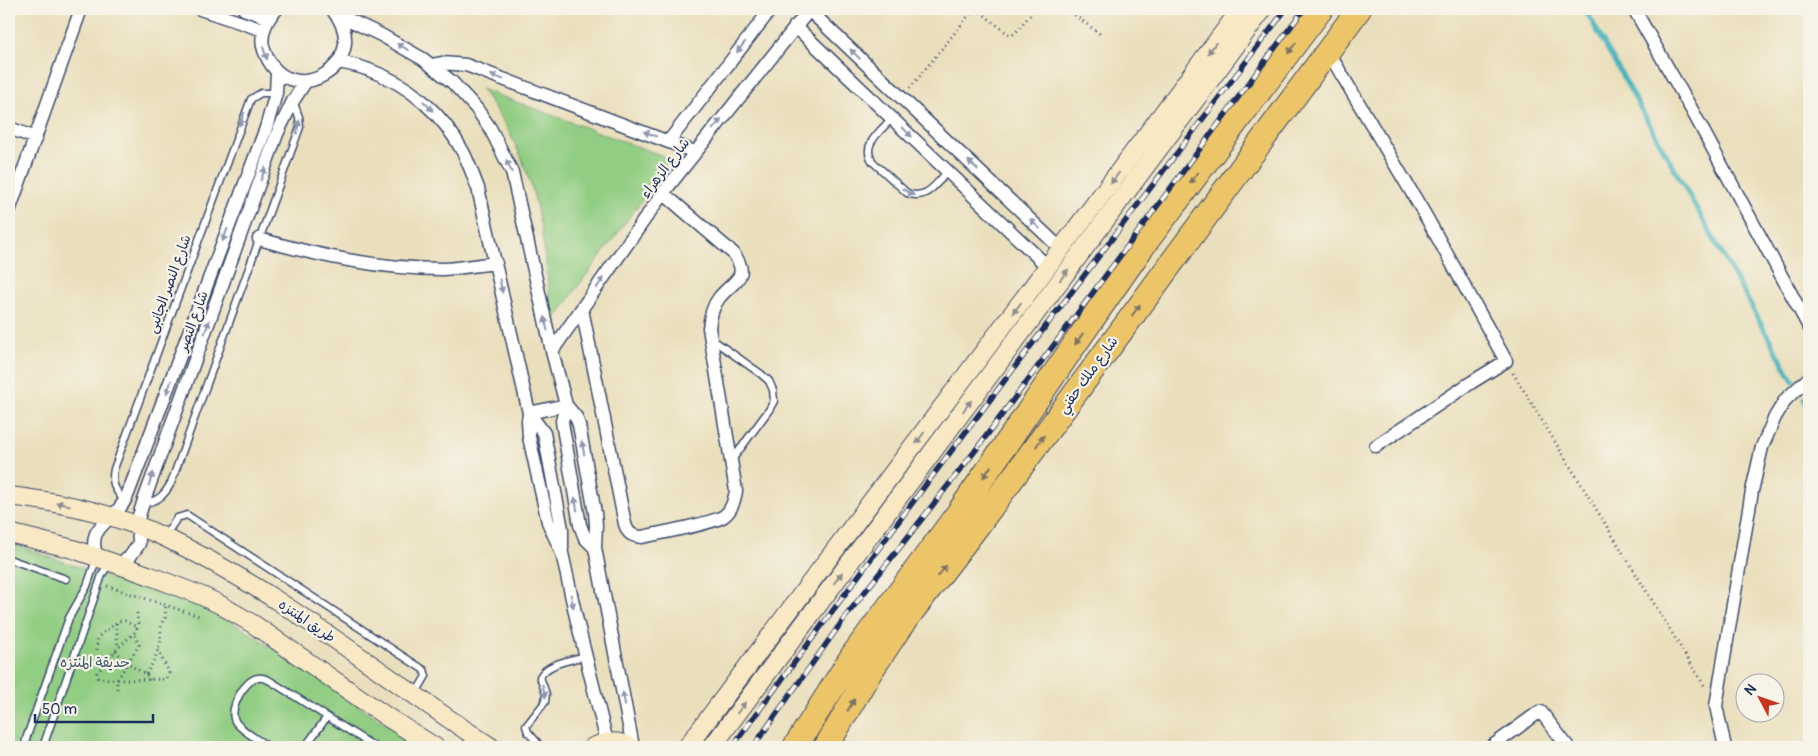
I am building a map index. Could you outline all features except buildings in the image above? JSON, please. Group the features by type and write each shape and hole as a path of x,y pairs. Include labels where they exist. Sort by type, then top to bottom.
{"highway":[{"name":"شارع ملك حفني","path":"826,747 868,675 1140,250 1321,9"},
{"name":"شارع ملك حفني","path":"795,747 853,655 969,519 1359,9"}],"street":[{"path":"9,211 81,9"},
{"path":"200,9 264,30"},
{"path":"244,9 273,13 264,30 262,46 268,60 277,72 286,78 306,81 319,78 330,72 339,62 345,45 345,37 343,28 333,11"},
{"name":"شارع الزهراء","path":"669,141 771,9"},
{"path":"809,9 1061,249"},
{"name":"شارع الزهراء","path":"552,351 663,193 809,9"},
{"path":"687,747 1241,9"},
{"path":"712,747 1263,9"},
{"path":"1634,9 1693,112 1809,327"},
{"path":"333,11 395,42 432,66 452,82 476,108 494,134 512,172 566,406 562,421 580,525 586,538 594,548 632,747"},
{"path":"796,26 1048,267"},
{"path":"1327,50 1424,212 1506,361 1376,446"},
{"path":"339,62 368,69 394,81 429,106 455,137 464,154 478,188 529,413 544,433 562,529 562,553 585,656 600,745 621,743 632,747"},
{"path":"432,66 455,64 466,66 695,152"},
{"name":"شارع النصر","path":"277,72 276,93 266,128 207,282 163,405 125,501 102,523 95,536 94,543 105,560 121,562 129,558 138,544 138,527 142,503 277,134 293,101 306,81"},
{"path":"9,128 36,138"},
{"path":"582,309 624,524 628,532 634,536 642,537 724,516 733,505 736,491 709,328 711,312 719,298 738,280 741,270 739,260 733,253 663,193"},
{"path":"259,239 298,250 346,260 395,266 444,269 496,263"},
{"path":"1725,747 1716,706 1752,491 1762,447 1775,417 1786,399 1809,378"},
{"path":"529,413 566,406"},
{"name":"طريق المنتزه","path":"9,496 66,505 110,517 164,537 217,564 269,596 491,747"},
{"path":"9,533 65,547 105,560 202,596 236,613 387,717 435,747"},
{"path":"1491,747 1538,712 1541,712 1564,746"}],"lane":[{"name":"شارع النصر الجانبى","path":"125,501 117,493 114,486 114,469 234,141 250,99 261,93 276,93"},
{"path":"142,503 152,502 160,498 171,483 300,127 299,117 293,101"},
{"path":"892,118 870,142 867,149 868,156 872,162 907,193 913,196 927,193 948,171"},
{"path":"710,337 761,374 769,381 773,390 774,401 770,410 731,462"},
{"path":"164,537 177,518 187,515 424,670 426,676 415,694"},
{"path":"9,559 66,579"},
{"path":"43,747 106,568 105,560"},
{"path":"25,747 69,618 77,602 105,560"},
{"path":"77,602 86,601 92,608"},
{"path":"541,747 528,732 526,726 545,702 546,694 540,677 548,668 585,656"},
{"path":"269,747 241,728 235,721 232,713 234,704 246,684 258,677 266,678 375,747"},
{"path":"305,747 326,717"}],"path":[{"path":"902,98 976,9 1008,34 1012,35 1035,9"},
{"path":"1068,9 1101,35"},
{"path":"1506,361 1716,706"},
{"path":"100,584 199,616"},
{"path":"146,674 158,650 166,604"},
{"path":"137,613 137,627 134,634 117,649 97,675 100,679 164,679 169,675 169,672 158,650"},
{"path":"97,650 99,636 116,622 121,620 137,627"},
{"path":"116,622 117,649 129,663 146,674 150,680"},
{"path":"117,689 117,680 139,645 134,634"}],"green space":[{"path":"481,89 663,156 666,163 662,173 576,289 552,325 545,253 530,182 509,132"},
{"name":"حديقة المنتزه","path":"9,543 108,577 215,610 421,747 9,747"}],"waterway":[{"path":"1585,9 1793,381"},
{"path":"1804,399 1809,408"}],"railway":[{"path":"732,747 927,483 1286,9"},
{"path":"753,747 846,616 975,451 1304,9"}]}
